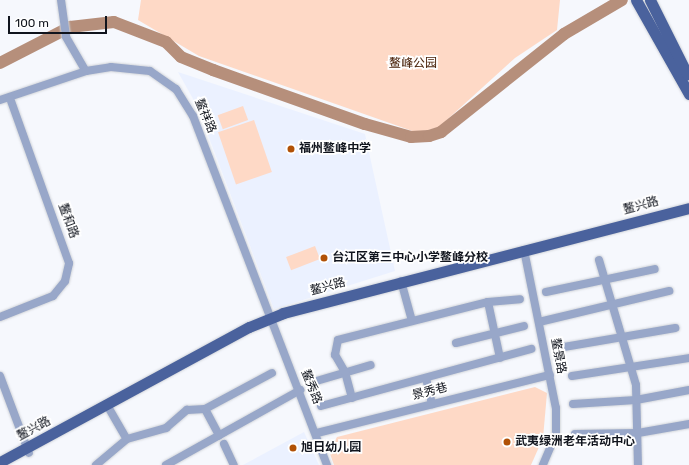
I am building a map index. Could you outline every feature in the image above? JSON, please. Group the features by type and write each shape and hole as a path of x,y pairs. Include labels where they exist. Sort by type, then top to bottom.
{"main road":[{"path":"650,0 689,78"},
{"path":"637,2 689,94"},
{"name":"鳌兴路","path":"524,253 689,208"},
{"name":"鳌兴路","path":"7,465 28,451 271,321 402,284 524,253 689,214"},
{"name":"鳌兴路","path":"0,462 28,451"}],"street":[{"path":"61,0 62,24 66,37 86,71"},
{"name":"鳌祥路","path":"0,100 10,98 86,71 116,67 144,70 167,81 184,98 271,321"},
{"name":"鳌和路","path":"0,317 53,296 65,281 69,263 10,98"},
{"name":"鳌景路","path":"524,253 550,375 557,430 543,465"},
{"path":"599,260 632,368 636,400 638,465"},
{"path":"546,292 655,269"},
{"path":"402,284 412,321"},
{"path":"539,322 669,291"},
{"path":"352,398 345,372 335,355 338,340 488,302 520,299"},
{"path":"488,302 500,358"},
{"name":"鳌秀路","path":"271,321 300,390 328,465"},
{"path":"456,343 524,326"},
{"path":"564,347 624,338 675,328"},
{"path":"320,406 531,349"},
{"path":"572,376 632,368 689,358"},
{"path":"313,382 371,365"},
{"path":"96,465 127,439 166,428 187,410 205,409 272,373"},
{"name":"景秀巷","path":"317,433 550,375"},
{"path":"0,376 28,451"},
{"path":"426,378 432,404"},
{"path":"166,465 300,390"},
{"path":"573,404 636,400 689,390"},
{"path":"109,408 127,439"},
{"path":"205,409 219,435"},
{"path":"575,434 638,433 689,424"},
{"path":"224,444 234,465"}],"shaded area":[{"name":"福州鳌峰中学","path":"178,72 365,134 395,271 274,309 197,106"},
{"name":"旭日幼儿园","path":"304,432 319,465 243,465"}],"green space":[{"name":"鳌峰公园","path":"141,0 560,0 557,30 515,58 439,127 418,133 199,56 138,20"},
{"path":"243,106 248,120 223,129 218,115"},
{"path":"254,120 272,172 236,184 218,132"},
{"path":"315,246 320,259 291,270 286,257"},
{"path":"535,387 547,393 543,438 531,465 334,465 329,451 337,437"}],"waterway":[{"path":"0,63 70,27 114,22 166,42 181,57 213,70 365,124 411,137 429,136 441,132 564,34 622,0"}],"place":[{"name":"福州鳌峰中学","path":"291,149"},
{"name":"台江区第三中心小学鳌峰分校","path":"324,258"},
{"name":"武夷绿洲老年活动中心","path":"507,442"},
{"name":"旭日幼儿园","path":"293,448"}]}
